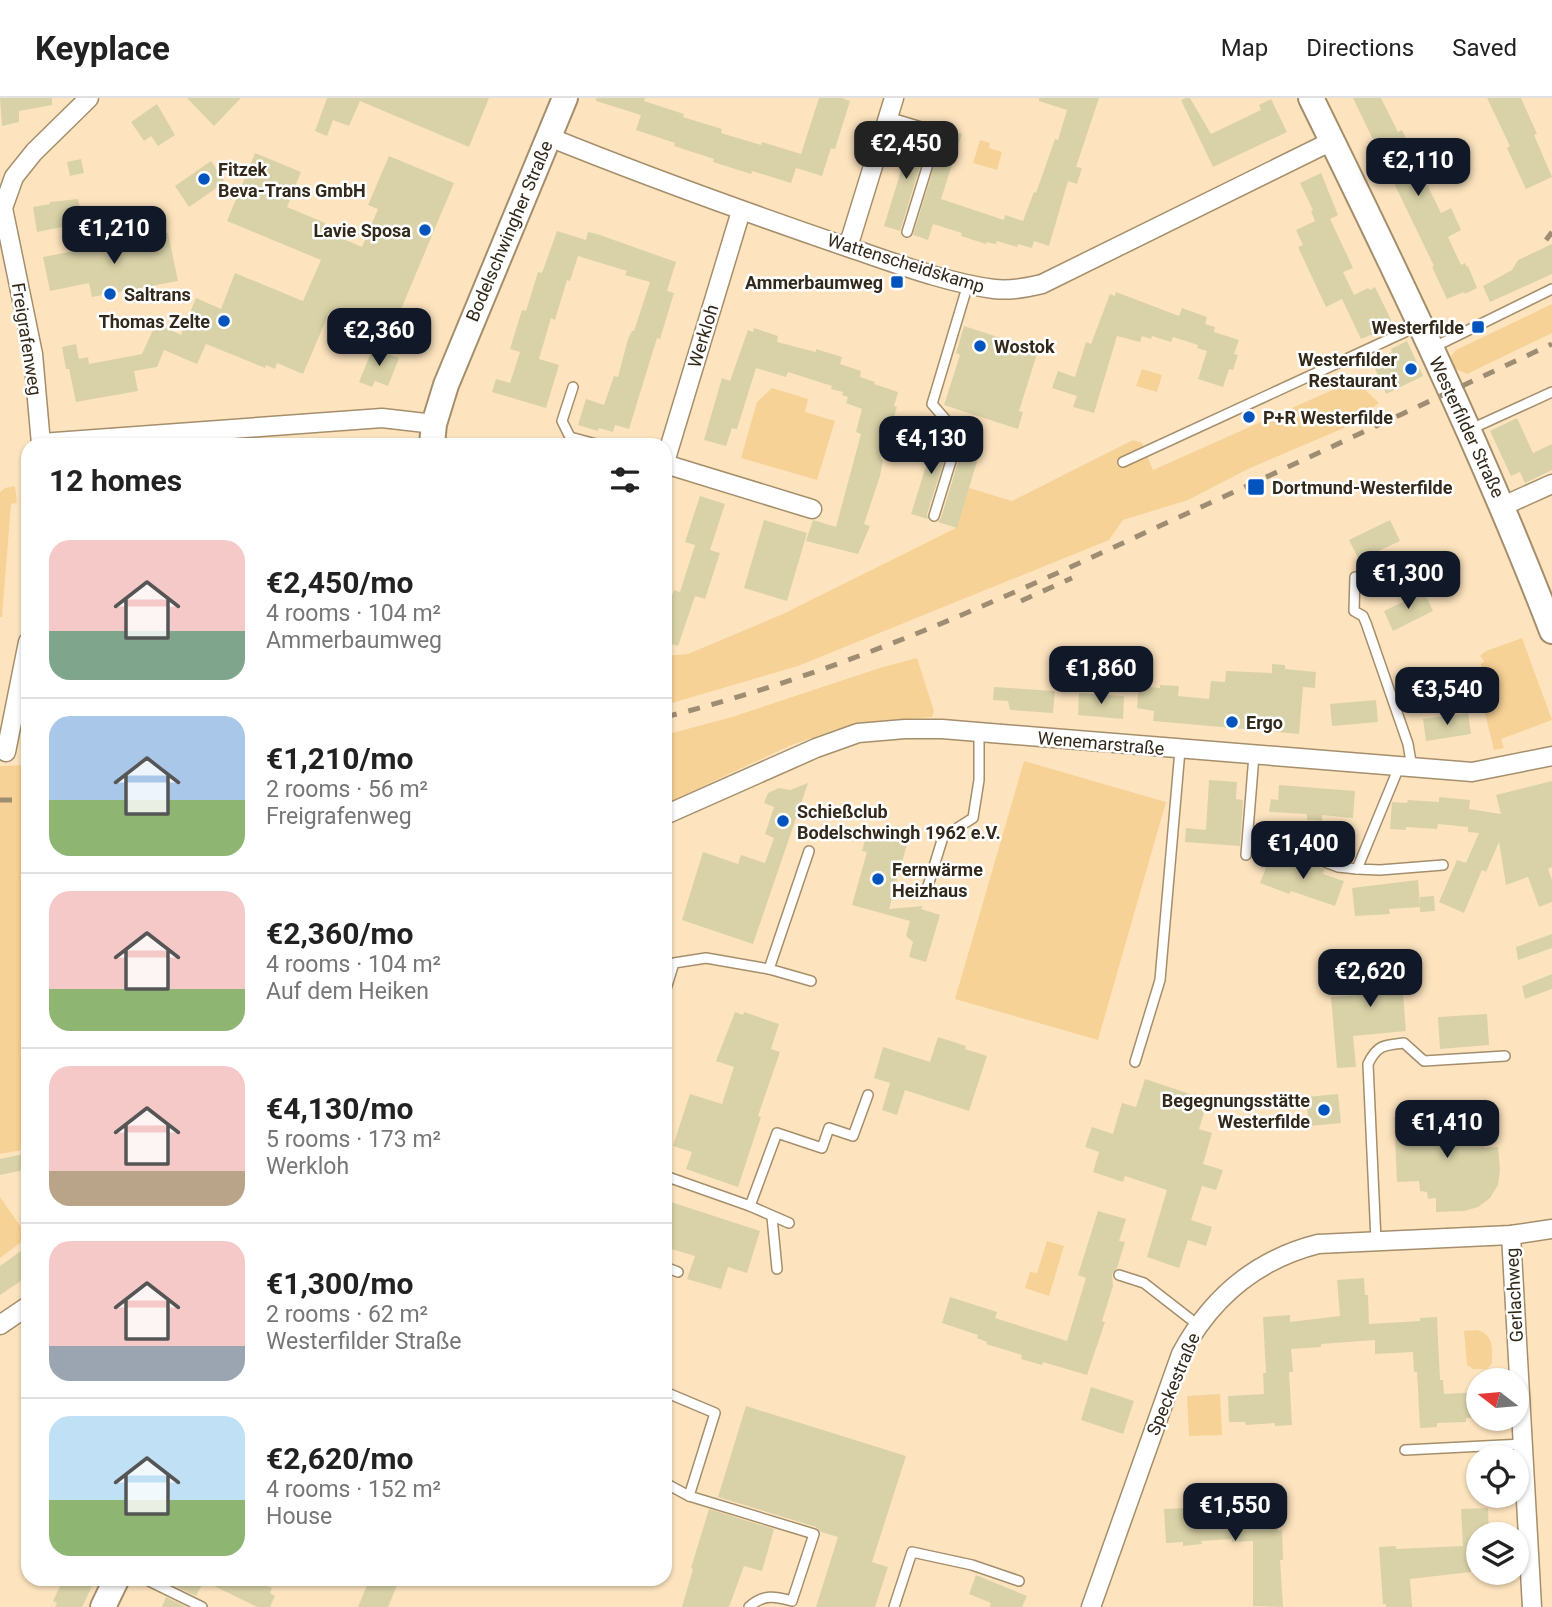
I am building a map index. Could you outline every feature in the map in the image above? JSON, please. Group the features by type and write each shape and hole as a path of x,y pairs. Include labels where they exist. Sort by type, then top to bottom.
{"street":[{"name":"Freigrafenweg","path":"40,438 33,355 3,208 14,177 34,152 89,98"},
{"name":"Bodelschwingher Straße","path":"433,434 446,384 565,98"},
{"path":"848,247 894,98"},
{"name":"Westerfilder Straße","path":"1311,98 1545,591 1552,631"},
{"name":"Wattenscheidskamp","path":"549,137 741,211 848,247 996,290 1020,289 1042,284 1332,141"},
{"name":"Werkloh","path":"672,440 741,211"},
{"path":"120,438 382,418 433,434"},
{"name":"Werkloh","path":"672,465 812,509"},
{"name":"Westerfilder Straße","path":"1503,506 1552,484"},
{"path":"6,752 21,712"},
{"name":"Wenemarstraße","path":"672,812 816,748 858,733 905,729 979,732 1472,772 1552,756"},
{"name":"Speckestraße","path":"1091,1607 1170,1382 1198,1325 1220,1297 1240,1279 1264,1264 1293,1251 1318,1244 1511,1235 1552,1229"},
{"name":"Gerlachweg","path":"1511,1235 1532,1607 1526,1607"},
{"path":"0,1325 21,1311"},
{"path":"103,1607 113,1586"}],"lane":[{"path":"888,117 938,132 907,232"},
{"path":"934,516 959,435 932,404 968,284"},
{"name":"Westerfilder Straße","path":"1431,349 1552,289"},
{"path":"1123,461 1419,326"},
{"path":"573,387 562,421 570,437 574,438"},
{"path":"1469,430 1552,392"},
{"path":"1355,577 1354,611 1363,616 1408,744 1406,768 1357,869"},
{"path":"927,889 943,836 973,818 980,762 979,732"},
{"path":"1135,1062 1160,981 1180,750"},
{"path":"1246,856 1254,755"},
{"path":"1272,842 1338,867 1380,870 1443,865"},
{"path":"769,969 808,851"},
{"path":"672,969 674,963 706,958 769,969 811,981"},
{"path":"1376,1241 1368,1064 1373,1053 1381,1046 1404,1043 1423,1061 1505,1056"},
{"path":"750,1206 777,1133 822,1147 829,1128 853,1136 867,1095"},
{"path":"672,1178 789,1223"},
{"path":"772,1217 777,1269"},
{"path":"672,1270 678,1272"},
{"path":"1119,1275 1144,1283 1198,1325"},
{"path":"672,1395 715,1413 689,1496"},
{"path":"1405,1450 1522,1444"},
{"path":"672,1487 689,1496 814,1534 792,1601 769,1596 755,1601 749,1607"},
{"path":"894,1607 912,1552 972,1564 1019,1581"},
{"path":"159,1586 202,1607"}],"shaded area":[{"path":"980,140 990,143 989,148 1002,152 997,170 973,163"},
{"path":"1552,304 1552,333 1467,374 1454,368 1451,356 1456,350"},
{"path":"1142,369 1162,375 1157,392 1136,386"},
{"path":"1355,380 1379,403 1344,428 1248,469 1188,500 1123,520 1109,540 798,666 672,703 672,655 688,654 783,614 956,528 969,488 1012,501 1133,440 1142,443 1153,470"},
{"path":"772,388 808,399 805,412 835,421 817,480 741,458 757,402"},
{"path":"15,486 17,503 11,504 0,617 0,492"},
{"path":"1522,638 1552,720 1501,739 1504,748 1494,750 1484,709 1481,664 1484,661 1480,656 1486,651"},
{"path":"917,658 934,711 932,717 867,722 834,730 789,746 672,801 672,733 732,717"},
{"path":"1024,761 1166,802 1098,1040 955,999"},
{"path":"21,765 21,1150 0,1154 0,766"},
{"path":"0,1197 21,1227 21,1242 0,1258"},
{"path":"1047,1241 1064,1246 1049,1296 1025,1288 1030,1272 1037,1273"},
{"path":"1478,1330 1489,1339 1492,1363 1488,1368 1472,1368 1467,1365 1464,1331"},
{"path":"1220,1394 1222,1435 1189,1436 1187,1396"}],"building":[{"path":"0,98 52,98 52,105 19,111 19,122 2,126"},
{"path":"187,98 241,98 214,126"},
{"path":"327,98 489,98 469,147 360,101 349,126 333,120 327,136 315,131"},
{"path":"596,98 645,98 644,101 684,114 683,117 722,129 721,133 801,154 819,98 842,98 850,101 835,149 831,148 822,176 796,168 791,183 713,162 714,159 636,130 641,115 596,101"},
{"path":"1039,98 1099,98 1076,167 1082,168 1077,184 1068,181 1049,246 1034,241 1032,248 997,241 996,244 986,244 933,224 928,240 913,235 942,141 946,142 950,129 962,134 941,199 1004,220 1005,215 1023,221 1055,139 1058,140 1067,110 1039,101"},
{"path":"1190,98 1211,134 1261,110 1259,105 1271,99 1287,132 1213,167 1181,100"},
{"path":"1353,98 1381,98 1398,132 1402,130 1411,149 1416,146 1424,161 1417,164 1441,213 1451,208 1461,230 1448,237 1461,265 1465,263 1468,266 1477,288 1447,299 1432,267 1434,266"},
{"path":"1487,98 1521,98 1552,177 1526,189 1507,148 1510,146"},
{"path":"157,104 175,135 158,146 151,136 144,141 131,122"},
{"path":"913,132 929,137 900,231 884,226"},
{"path":"255,153 301,172 287,207 325,223 322,230 362,247 378,209 368,205 389,156 454,183 389,338 329,313 303,374 277,363 275,369 266,365 265,368 206,344 197,364 164,350 157,367 134,371 138,391 76,402 62,347 76,344 79,359 88,357 89,364 142,354 156,323 181,335 196,298 221,309 235,273 303,301 321,260 227,221"},
{"path":"81,159 84,173 70,176 67,162"},
{"path":"211,161 225,182 189,207 175,186"},
{"path":"1321,173 1338,215 1330,219 1353,268 1343,272 1354,295 1375,287 1391,320 1386,323 1388,328 1361,339 1342,299 1326,307 1298,247 1303,245 1296,230 1315,221 1311,211 1313,210 1300,183"},
{"path":"78,199 83,223 37,232 33,207"},
{"path":"557,231 586,240 588,232 597,234 676,262 667,291 674,293 629,429 615,425 613,432 599,428 598,431 578,425 586,399 604,405 614,376 618,377 628,339 634,331 650,282 625,275 627,271 578,256 570,281 567,280 555,320 551,318 539,359 559,365 546,408 492,392 496,379 510,383 520,352 510,349 522,310 526,311 538,272 542,273"},
{"path":"168,233 178,281 92,297 89,283 50,291 43,257"},
{"path":"1552,244 1552,274 1490,302 1483,286 1512,270 1518,260"},
{"path":"1116,292 1179,316 1182,308 1207,317 1205,324 1215,327 1214,332 1239,340 1234,354 1238,355 1233,370 1229,369 1223,387 1198,379 1207,351 1197,348 1198,345 1173,337 1171,342 1142,336 1140,342 1117,336 1094,413 1073,407 1077,396 1052,388 1058,371 1075,377 1086,342 1091,344 1110,294 1115,296"},
{"path":"964,326 1026,346 1024,350 1037,354 1019,411 1023,412 1018,429 944,405 960,355 956,353"},
{"path":"754,328 778,336 777,342 842,357 840,364 861,371 860,377 898,392 894,406 897,407 881,459 880,476 864,524 870,526 858,554 806,541 813,520 836,527 861,434 856,432 862,409 846,403 848,397 842,395 843,392 788,372 786,377 756,368 737,429 732,428 726,446 704,440 722,378 730,381 748,330 753,332"},
{"path":"1407,341 1423,376 1386,394 1372,362"},
{"path":"373,348 399,358 388,386 375,381 372,387 359,382"},
{"path":"1517,418 1533,453 1552,444 1552,470 1525,483 1520,472 1511,476 1490,431"},
{"path":"936,434 951,439 927,514 928,519 911,514"},
{"path":"964,443 981,448 957,528 938,522"},
{"path":"700,496 725,504 710,550 720,553 705,599 695,596 678,646 672,644 672,596 674,590 680,592 695,545 685,542"},
{"path":"764,520 807,533 787,601 744,588"},
{"path":"1390,520 1400,541 1359,560 1349,540"},
{"path":"1424,592 1433,611 1393,631 1384,611"},
{"path":"1272,664 1285,665 1285,669 1316,672 1315,688 1303,687 1299,734 1153,721 1154,711 1137,708 1139,686 1179,686 1178,696 1209,699 1211,681 1225,682 1226,671 1272,673"},
{"path":"994,687 1055,691 1053,713 1010,710 1008,701 993,700"},
{"path":"1079,693 1124,696 1123,719 1078,715"},
{"path":"1376,700 1378,722 1332,726 1330,704"},
{"path":"1468,713 1471,734 1426,741 1423,719"},
{"path":"1209,780 1237,782 1236,799 1243,800 1240,846 1185,842 1186,828 1206,830"},
{"path":"1552,781 1552,867 1548,869 1552,880 1552,902 1539,907 1528,877 1506,885 1499,842 1486,872 1482,870 1464,913 1439,902 1457,860 1466,863 1479,833 1468,832 1468,827 1438,824 1437,829 1390,829 1392,802 1439,802 1439,797 1470,800 1469,809 1501,814 1496,795"},
{"path":"808,783 753,944 682,920 703,852 738,864 741,855 765,863 774,838 765,834 774,807 764,803 768,793 779,788 790,790"},
{"path":"1279,785 1355,791 1353,818 1322,815 1322,821 1307,820 1307,814 1269,812 1271,799 1278,800"},
{"path":"1255,825 1269,826 1265,842 1266,855 1253,854"},
{"name":"Fernwärme Heizhaus","path":"869,826 909,837 889,909 923,906 921,909 940,915 926,962 909,957 913,942 906,936 910,921 852,905 867,852 862,851"},
{"path":"1319,841 1333,846 1329,856 1315,851"},
{"path":"1270,858 1298,868 1300,865 1309,868 1311,864 1324,869 1323,874 1344,881 1335,906 1260,883"},
{"path":"1418,880 1420,905 1420,897 1434,896 1435,911 1420,912 1420,907 1389,909 1390,914 1355,916 1352,888"},
{"path":"1552,934 1552,948 1518,960 1516,947"},
{"path":"1400,956 1406,1031 1353,1036 1356,1067 1337,1068 1331,997 1371,994 1368,958"},
{"path":"1552,974 1552,989 1525,999 1522,986"},
{"path":"735,1012 743,1015 744,1012 779,1024 771,1049 780,1052 738,1187 686,1169 692,1152 673,1146 690,1094 722,1104 734,1067 716,1061"},
{"path":"1487,1014 1489,1045 1440,1049 1438,1017"},
{"path":"938,1037 987,1056 969,1111 905,1090 897,1115 882,1110 890,1083 874,1078 883,1047 930,1062"},
{"path":"1145,1079 1208,1100 1199,1129 1212,1133 1203,1164 1223,1170 1216,1190 1202,1186 1191,1220 1212,1227 1206,1246 1188,1240 1179,1268 1147,1257 1167,1190 1125,1176 1123,1182 1093,1172 1099,1152 1085,1147 1092,1127 1113,1134 1122,1103 1136,1107"},
{"name":"Begegnungsstätte Westerfilde","path":"1338,1094 1341,1123 1309,1126 1306,1097"},
{"path":"1456,1114 1456,1120 1482,1119 1484,1148 1498,1147 1498,1185 1490,1198 1478,1207 1464,1211 1436,1212 1436,1198 1428,1199 1427,1192 1420,1191 1419,1181 1397,1182 1394,1117"},
{"path":"21,1154 21,1170 0,1175 0,1159"},
{"path":"672,1202 760,1231 747,1273 728,1267 721,1289 687,1279 695,1256 672,1249"},
{"path":"1098,1211 1126,1219 1119,1241 1125,1242 1117,1268 1112,1274 1113,1286 1102,1321 1105,1322 1087,1375 1043,1362 1042,1365 1021,1359 1022,1355 986,1344 987,1342 977,1338 978,1335 942,1323 950,1297 997,1312 995,1318 1067,1341 1086,1278 1078,1275"},
{"path":"21,1251 21,1281 0,1295 0,1266"},
{"path":"1364,1278 1365,1295 1368,1295 1369,1324 1420,1321 1420,1318 1437,1317 1440,1380 1443,1380 1444,1394 1466,1393 1466,1422 1437,1423 1437,1427 1420,1428 1417,1372 1414,1372 1413,1352 1375,1354 1375,1340 1291,1349 1293,1372 1289,1372 1292,1425 1246,1425 1245,1422 1229,1422 1228,1396 1264,1394 1263,1373 1266,1373 1263,1317 1290,1315 1290,1322 1340,1316 1337,1280"},
{"path":"1091,1387 1134,1401 1123,1434 1081,1420"},
{"path":"746,1406 906,1456 872,1562 888,1567 875,1607 816,1607 838,1537 821,1532 816,1527 718,1497"},
{"path":"1230,1506 1231,1516 1277,1514 1278,1531 1282,1530 1283,1560 1280,1560 1283,1607 1253,1606 1253,1541 1201,1541 1202,1544 1183,1546 1183,1542 1166,1543 1164,1509"},
{"path":"1488,1508 1489,1522 1466,1522 1466,1573 1410,1579 1412,1607 1386,1607 1386,1604 1383,1604 1379,1547 1396,1546 1396,1549 1463,1546 1461,1509"},
{"path":"709,1509 774,1529 762,1571 744,1566 729,1607 682,1607 693,1569 691,1568"},
{"path":"976,1575 1027,1596 1022,1607 990,1607 991,1603 969,1594"},
{"path":"60,1586 92,1586 82,1607 55,1607 57,1603 53,1601"},
{"path":"175,1586 201,1586 196,1596"},
{"path":"214,1586 272,1588 270,1593 275,1596 270,1607 257,1607"},
{"path":"367,1586 397,1586 388,1607 358,1607"},
{"path":"166,1597 186,1607 162,1607"}],"railway":[{"path":"1546,240 1552,232"},
{"path":"672,715 791,680 974,610 1552,344"},
{"path":"1021,601 1072,578"},
{"path":"0,800 21,800"}],"place":[{"name":"Fitzek Beva-Trans GmbH","path":"204,179"},
{"name":"Lavie Sposa","path":"425,230"},
{"name":"Ammerbaumweg","path":"897,282"},
{"name":"Saltrans","path":"110,294"},
{"name":"Thomas Zelte","path":"224,321"},
{"name":"Westerfilde","path":"1478,327"},
{"name":"Wostok","path":"980,346"},
{"name":"Westerfilder Restaurant","path":"1411,369"},
{"name":"P+R Westerfilde","path":"1249,417"},
{"name":"Dortmund-Westerfilde","path":"1256,487"},
{"name":"Ergo","path":"1232,722"},
{"name":"Schießclub Bodelschwingh 1962 e.V.","path":"783,821"},
{"name":"Fernwärme Heizhaus","path":"878,879"},
{"name":"Begegnungsstätte Westerfilde","path":"1324,1110"}]}
